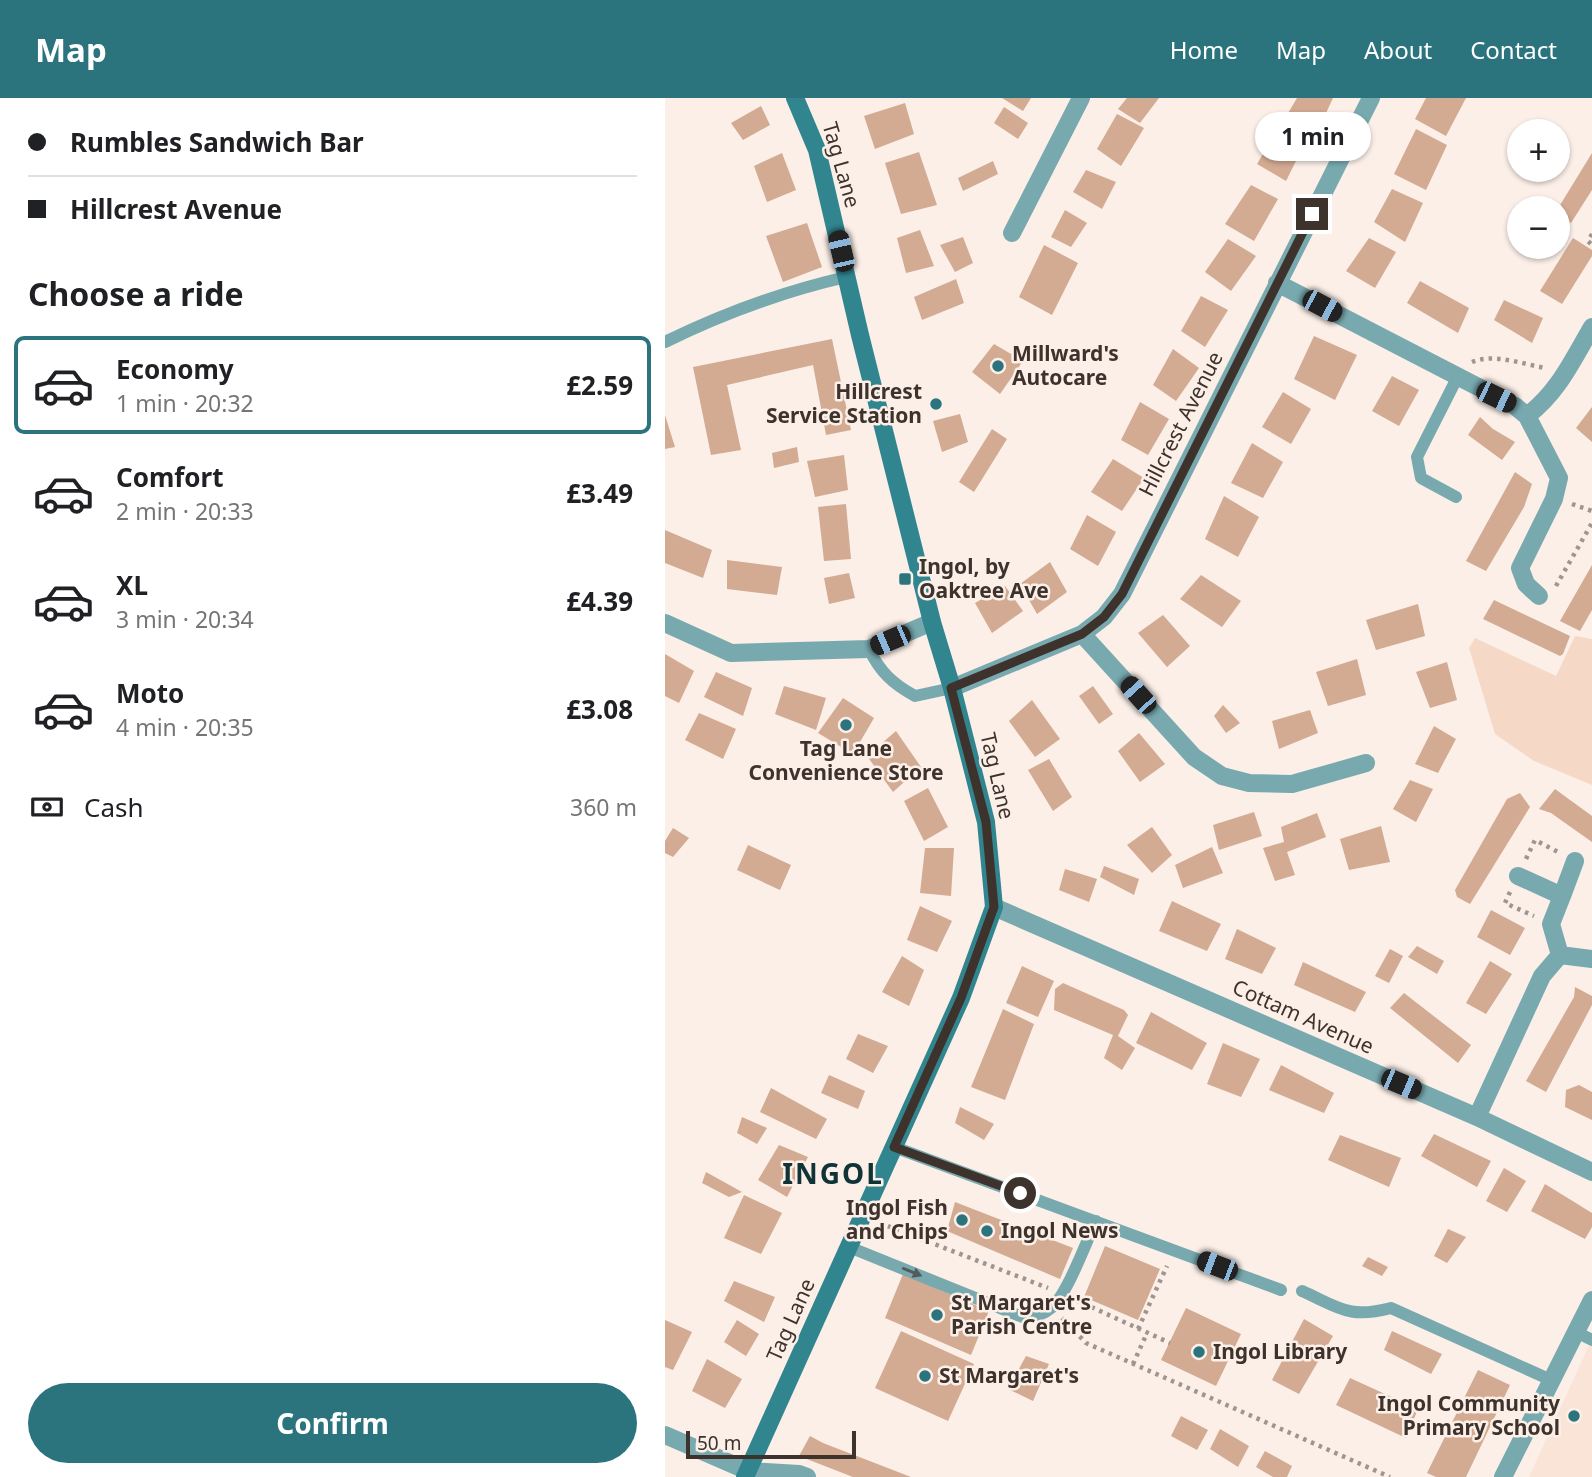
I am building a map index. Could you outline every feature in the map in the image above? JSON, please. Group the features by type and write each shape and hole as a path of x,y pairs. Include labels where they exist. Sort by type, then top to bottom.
{"main road":[{"name":"Tag Lane","path":"747,1474 961,998 994,907 986,822 932,622 817,150 795,98"}],"street":[{"path":"1012,233 1081,98"},
{"name":"Hillcrest Avenue","path":"951,688 1082,634 1104,617 1122,594 1371,98"},
{"path":"1277,283 1515,406 1527,416 1559,478 1554,499 1520,568 1527,584 1539,596"},
{"path":"1527,416 1559,386 1592,327"},
{"path":"665,623 731,653 869,649 932,622"},
{"path":"1082,634 1194,757 1222,776 1249,783 1292,784 1366,763"},
{"path":"1560,955 1551,924 1574,861"},
{"path":"1518,876 1562,896"},
{"name":"Cottam Avenue","path":"994,907 1477,1117 1592,1172"},
{"path":"1560,955 1592,959"},
{"path":"1477,1117 1542,976 1560,955"},
{"path":"1503,1477 1551,1380 1584,1336 1592,1300"},
{"path":"665,1435 747,1474 799,1474 807,1477"}],"lane":[{"path":"665,342 703,323 777,295 846,277"},
{"path":"1456,497 1421,478 1416,457 1457,378"},
{"path":"869,649 887,679 915,696 951,688"},
{"path":"894,1147 1281,1290"},
{"path":"849,1247 1025,1318 1038,1316 1052,1308 1096,1221"},
{"path":"1302,1291 1352,1314 1391,1308 1551,1380"}],"path":[{"path":"1592,234 1588,241 1592,245"},
{"path":"1457,378 1465,365 1482,358 1556,369 1576,354"},
{"path":"1539,596 1548,598 1592,523"},
{"path":"863,1216 1061,1294 1170,1343"},
{"path":"1138,1329 1174,1250"},
{"path":"1052,1308 1086,1343 1390,1477"},
{"path":"1133,1364 1147,1333"}],"shaded area":[{"path":"1575,636 1592,639 1592,785 1534,761 1495,734 1469,648 1475,638 1556,676"},
{"name":"Ingol Community Primary School","path":"1592,1340 1592,1477 1529,1477 1586,1352"}],"building":[{"path":"1002,98 1031,98 1023,111"},
{"path":"1127,98 1159,98 1140,123 1118,109"},
{"path":"1297,98 1333,98 1316,135 1284,120"},
{"path":"1426,98 1466,98 1446,136 1415,119"},
{"path":"905,103 914,134 875,149 864,116"},
{"path":"761,106 770,125 743,140 731,123"},
{"path":"1004,107 1028,123 1018,139 994,123"},
{"path":"1117,114 1144,128 1121,166 1097,149"},
{"path":"1278,128 1305,143 1286,181 1257,164"},
{"path":"1416,129 1447,145 1426,190 1394,174"},
{"path":"919,152 937,205 901,214 885,163"},
{"path":"782,153 796,190 767,202 754,166"},
{"path":"1592,153 1592,190 1571,223 1570,196 1566,196"},
{"path":"993,161 998,174 963,191 958,178"},
{"path":"1086,170 1116,182 1102,209 1073,192"},
{"path":"1251,185 1278,199 1254,241 1225,224"},
{"path":"1392,189 1423,203 1405,242 1374,222"},
{"path":"1065,210 1087,223 1071,247 1051,237"},
{"path":"807,223 822,267 783,282 766,236"},
{"path":"920,230 934,266 906,273 897,238"},
{"path":"963,237 973,263 955,272 940,245"},
{"path":"1369,238 1396,252 1375,288 1346,271"},
{"path":"1573,238 1592,250 1592,256 1562,304 1540,291 1560,259 1570,259 1570,243"},
{"path":"1228,239 1256,256 1231,291 1205,272"},
{"path":"1044,245 1078,263 1052,315 1019,297"},
{"path":"956,279 964,303 922,320 914,297"},
{"path":"1420,281 1469,308 1458,333 1407,303"},
{"path":"1201,296 1228,310 1205,347 1181,331"},
{"path":"1504,300 1543,318 1532,343 1494,320"},
{"path":"1314,336 1357,355 1335,400 1294,379"},
{"path":"832,339 851,430 826,435 813,365 727,385 741,450 711,455 693,367"},
{"name":"Millward's Autocare","path":"994,344 1023,361 1000,394 972,372"},
{"path":"1173,349 1199,368 1176,401 1153,385"},
{"path":"1392,376 1419,390 1399,426 1372,411"},
{"path":"1283,392 1311,409 1291,444 1262,427"},
{"path":"1140,402 1169,419 1148,455 1121,440"},
{"path":"1592,407 1592,442 1576,428"},
{"path":"960,414 968,442 942,452 933,421"},
{"path":"665,415 675,447 665,449"},
{"path":"1480,417 1493,429 1515,442 1502,460 1468,435"},
{"path":"992,429 1007,439 974,492 959,482"},
{"path":"1252,443 1283,462 1263,498 1231,483"},
{"path":"797,447 799,462 774,468 772,453"},
{"path":"844,455 848,490 815,497 807,461"},
{"path":"1113,459 1144,478 1122,511 1091,492"},
{"path":"1515,472 1532,484 1524,507 1486,571 1466,561"},
{"path":"1224,496 1259,517 1238,557 1205,539"},
{"path":"846,504 851,559 824,561 818,507"},
{"path":"1087,515 1116,532 1098,566 1070,549"},
{"path":"665,530 712,550 703,578 665,563"},
{"path":"727,560 782,567 777,595 727,589"},
{"path":"1050,562 1067,592 1037,614 1020,584"},
{"path":"1592,565 1592,610 1580,631 1560,621"},
{"path":"849,573 855,598 829,604 824,578"},
{"path":"1201,575 1241,601 1222,627 1180,599"},
{"path":"1005,586 1023,611 992,633 975,603"},
{"path":"1494,600 1570,636 1563,654 1560,656 1483,619"},
{"path":"1418,604 1425,636 1376,650 1366,620"},
{"path":"1163,615 1190,646 1167,667 1138,633"},
{"path":"665,654 694,671 679,703 665,696"},
{"path":"1357,659 1366,695 1328,706 1316,672"},
{"path":"1447,662 1457,700 1430,708 1416,672"},
{"path":"716,672 752,688 743,716 704,697"},
{"path":"784,686 826,698 816,730 775,714"},
{"path":"1093,686 1113,714 1099,724 1079,696"},
{"name":"Tag Lane Convenience Store","path":"843,698 874,718 853,754 818,733"},
{"path":"1032,700 1060,739 1035,757 1009,721"},
{"path":"1223,705 1240,723 1226,733 1214,716"},
{"path":"1310,710 1318,733 1279,749 1272,721"},
{"path":"699,713 736,729 723,759 685,740"},
{"path":"1434,726 1456,739 1438,773 1415,764"},
{"path":"896,731 921,767 893,792 867,756"},
{"path":"1139,733 1165,764 1140,782 1118,751"},
{"path":"1049,759 1072,797 1053,811 1028,770"},
{"path":"1410,780 1433,789 1416,822 1393,809"},
{"path":"928,788 948,827 924,841 904,801"},
{"path":"1555,789 1592,816 1592,842 1551,813 1539,809"},
{"path":"1520,793 1530,807 1470,904 1457,897 1455,890 1507,799"},
{"path":"1254,812 1262,836 1219,850 1213,825"},
{"path":"1317,813 1326,837 1287,852 1295,875 1275,881 1263,848 1284,842 1281,827"},
{"path":"1381,826 1390,862 1349,870 1340,839"},
{"path":"1152,827 1172,855 1152,873 1127,845"},
{"path":"673,828 689,838 673,857 665,853 665,841"},
{"path":"748,845 791,865 780,890 737,870"},
{"path":"1212,847 1223,873 1183,888 1175,865"},
{"path":"925,848 954,848 951,896 920,893"},
{"path":"1104,866 1139,879 1134,895 1100,877"},
{"path":"1065,869 1097,879 1089,902 1059,890"},
{"path":"1172,901 1221,924 1207,951 1159,931"},
{"path":"920,906 952,921 937,952 907,940"},
{"path":"1491,910 1525,928 1510,955 1477,937"},
{"path":"1237,929 1276,948 1262,974 1225,959"},
{"path":"1417,946 1444,961 1437,974 1408,957"},
{"path":"1390,949 1403,956 1389,983 1375,976"},
{"path":"902,956 924,970 909,1006 882,992"},
{"path":"1490,961 1512,974 1486,1014 1466,1003"},
{"path":"1303,962 1366,992 1355,1012 1294,985"},
{"path":"1022,966 1054,981 1038,1017 1006,1003"},
{"path":"1063,983 1124,1010 1128,1015 1118,1036 1135,1048 1122,1070 1104,1058 1113,1035 1054,1010 1055,989"},
{"path":"1575,987 1592,996 1592,1005 1546,1092 1526,1081 1574,997"},
{"path":"1404,993 1471,1045 1458,1063 1390,1008"},
{"path":"1003,1009 1034,1024 1005,1100 971,1087"},
{"path":"1151,1012 1207,1043 1192,1070 1136,1043"},
{"path":"858,1034 888,1046 873,1073 846,1059"},
{"path":"1223,1043 1260,1059 1241,1097 1207,1084"},
{"path":"1281,1065 1334,1093 1324,1113 1269,1090"},
{"path":"829,1075 865,1091 858,1109 821,1093"},
{"path":"1579,1085 1592,1092 1592,1120 1565,1107 1566,1090"},
{"path":"771,1088 827,1119 816,1139 760,1112"},
{"path":"960,1107 994,1124 984,1140 955,1123"},
{"path":"742,1117 767,1128 757,1144 737,1133"},
{"path":"1434,1134 1491,1161 1477,1187 1421,1156"},
{"path":"1340,1135 1401,1158 1389,1187 1328,1160"},
{"path":"779,1145 808,1157 787,1197 758,1180"},
{"path":"1504,1168 1526,1181 1507,1212 1486,1201"},
{"path":"706,1172 742,1192 729,1197 702,1183"},
{"path":"1545,1184 1592,1213 1592,1227 1585,1239 1531,1211"},
{"path":"744,1195 782,1213 761,1254 724,1238"},
{"path":"955,1202 1073,1248 1060,1279 947,1231"},
{"path":"1448,1229 1466,1237 1447,1263 1434,1256"},
{"path":"1105,1246 1160,1269 1138,1320 1084,1297"},
{"path":"1368,1257 1388,1267 1382,1276 1362,1266"},
{"name":"St Margaret's Parish Centre","path":"903,1274 989,1311 971,1355 885,1318"},
{"path":"734,1281 775,1297 764,1322 724,1301"},
{"name":"Ingol Library","path":"1186,1308 1241,1334 1216,1386 1161,1360"},
{"path":"1304,1319 1333,1336 1299,1394 1272,1380"},
{"path":"665,1320 692,1332 673,1370 665,1367"},
{"path":"737,1320 759,1334 746,1356 724,1342"},
{"name":"St Margaret's","path":"901,1331 974,1364 948,1421 875,1388"},
{"path":"1392,1331 1442,1354 1431,1374 1384,1350"},
{"path":"1026,1356 1049,1364 1033,1401 1008,1389"},
{"path":"707,1359 742,1379 725,1408 692,1391"},
{"path":"1478,1370 1510,1385 1466,1477 1436,1477 1427,1473"},
{"path":"1350,1378 1418,1409 1406,1438 1336,1405"},
{"path":"1181,1416 1208,1430 1197,1450 1171,1436"},
{"path":"1220,1429 1249,1446 1238,1467 1210,1449"},
{"path":"810,1436 911,1477 853,1477 799,1456"},
{"path":"1265,1451 1292,1466 1287,1477 1273,1477 1256,1467"}],"place":[{"name":"Millward's Autocare","path":"998,366"},
{"name":"Hillcrest Service Station","path":"936,404"},
{"name":"Ingol, by Oaktree Ave","path":"905,579"},
{"name":"Tag Lane Convenience Store","path":"846,725"},
{"name":"Ingol Fish and Chips","path":"962,1220"},
{"name":"Ingol News","path":"987,1231"},
{"name":"St Margaret's Parish Centre","path":"937,1315"},
{"name":"Ingol Library","path":"1199,1352"},
{"name":"St Margaret's","path":"925,1376"},
{"name":"Ingol Community Primary School","path":"1574,1416"}],"district":[{"name":"INGOL","path":"833,1174"}],"route":[{"path":"1020,1193 894,1147 961,998 994,907 986,822 951,688 1082,634 1104,617 1122,594 1312,214"}]}
